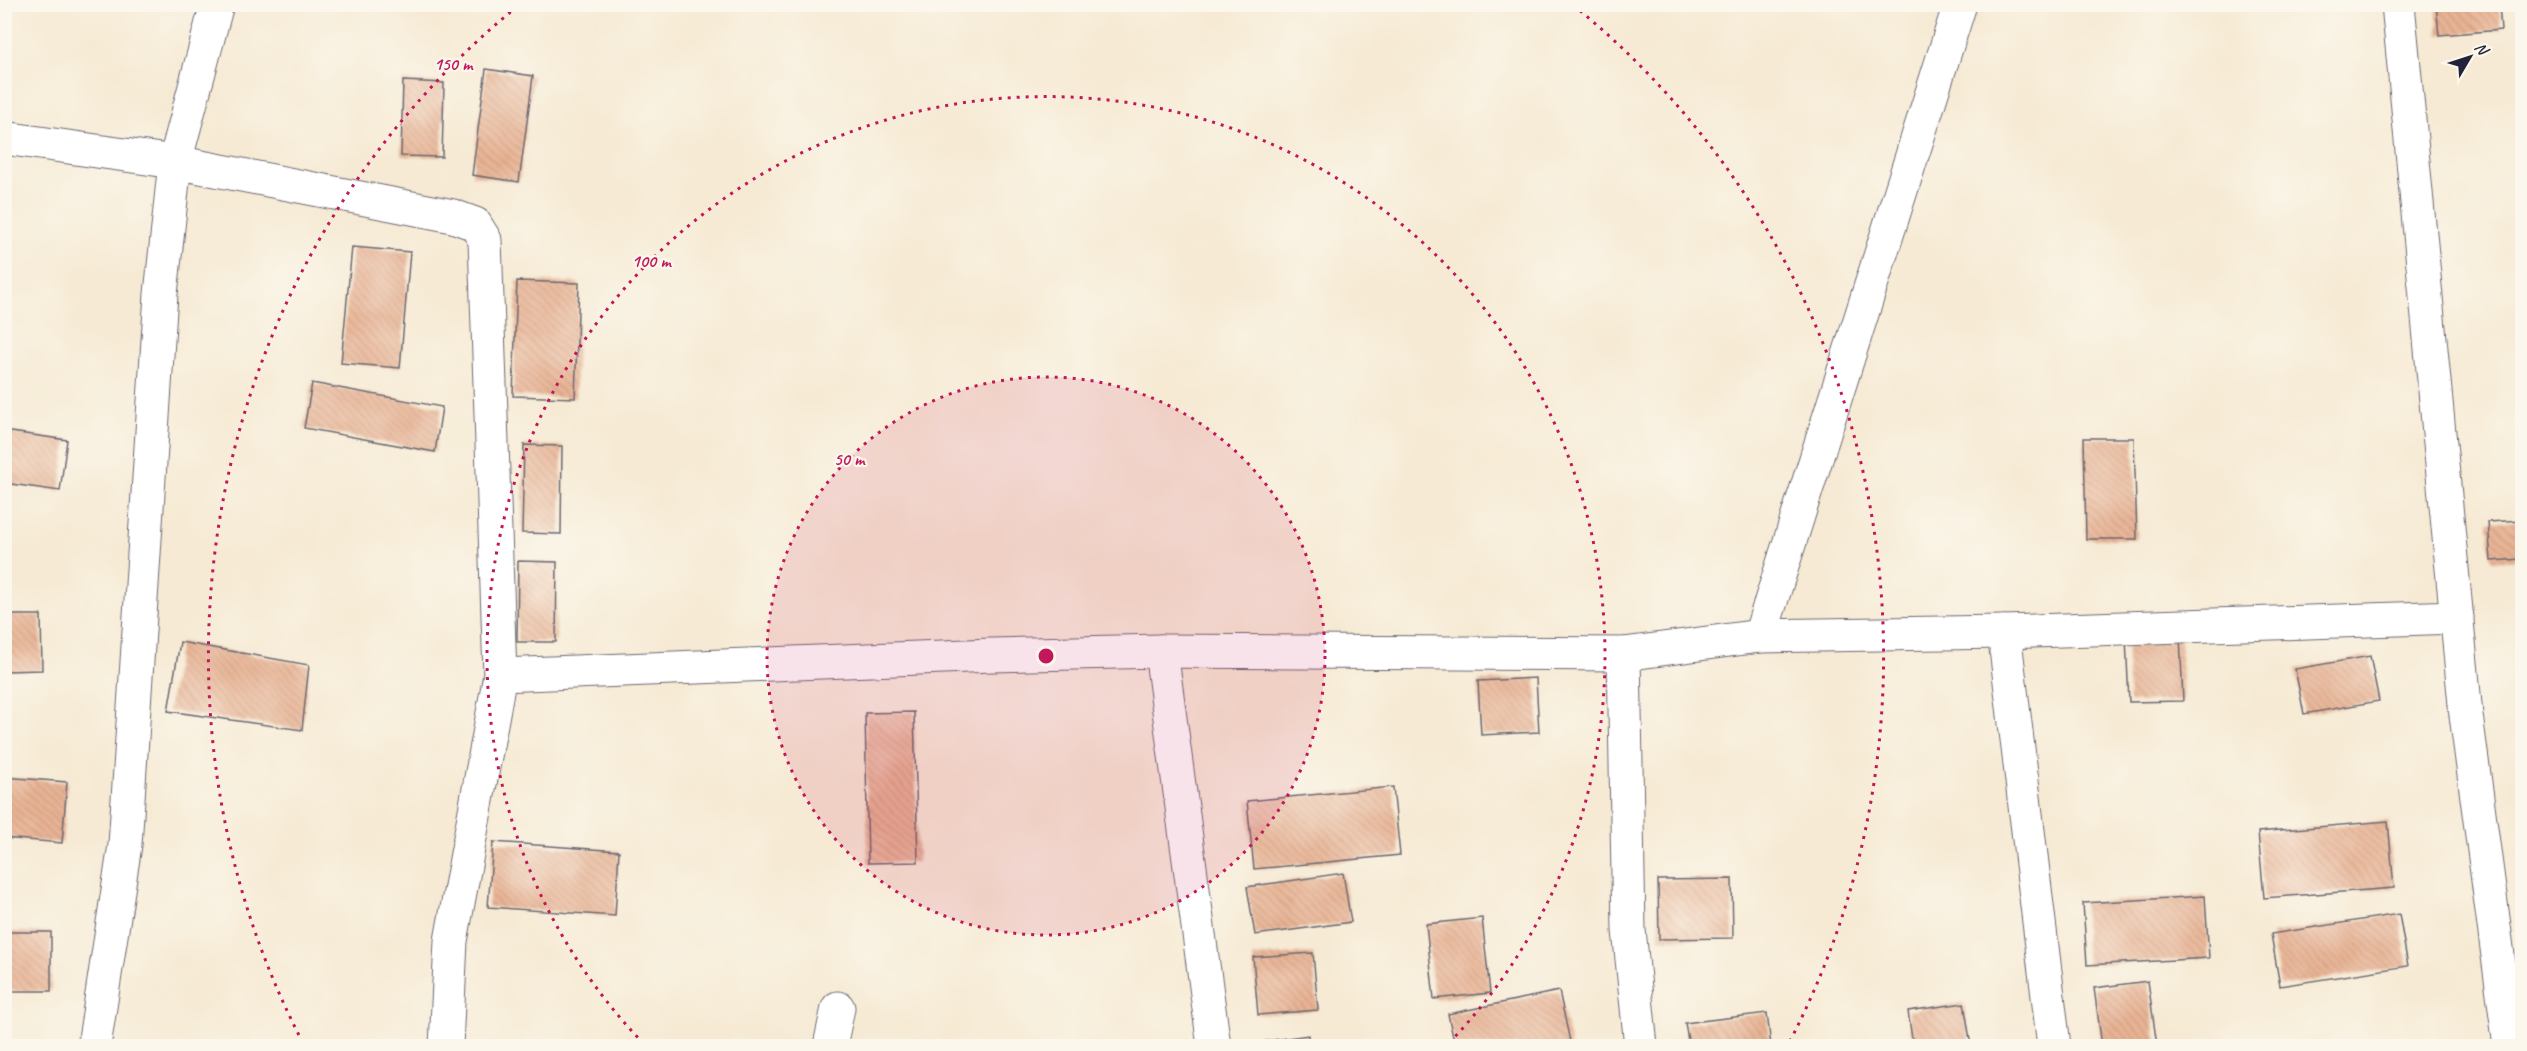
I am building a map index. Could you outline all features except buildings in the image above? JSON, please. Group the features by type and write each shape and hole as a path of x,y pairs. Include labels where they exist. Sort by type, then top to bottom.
{"street":[{"path":"94,1047 125,845 161,294 175,162 217,4"},
{"path":"1760,636 1960,4"},
{"path":"2398,4 2466,715 2510,1047"},
{"path":"4,138 175,162 453,216 475,224 485,240 500,675 451,941 446,1047"},
{"path":"500,675 992,655 1161,651 1624,654 1760,636 2004,632 2457,617"},
{"path":"2004,632 2054,1047"},
{"path":"1161,651 1214,1047"},
{"path":"1624,654 1629,930 1641,1047"},
{"path":"830,1047 838,1008"}]}
